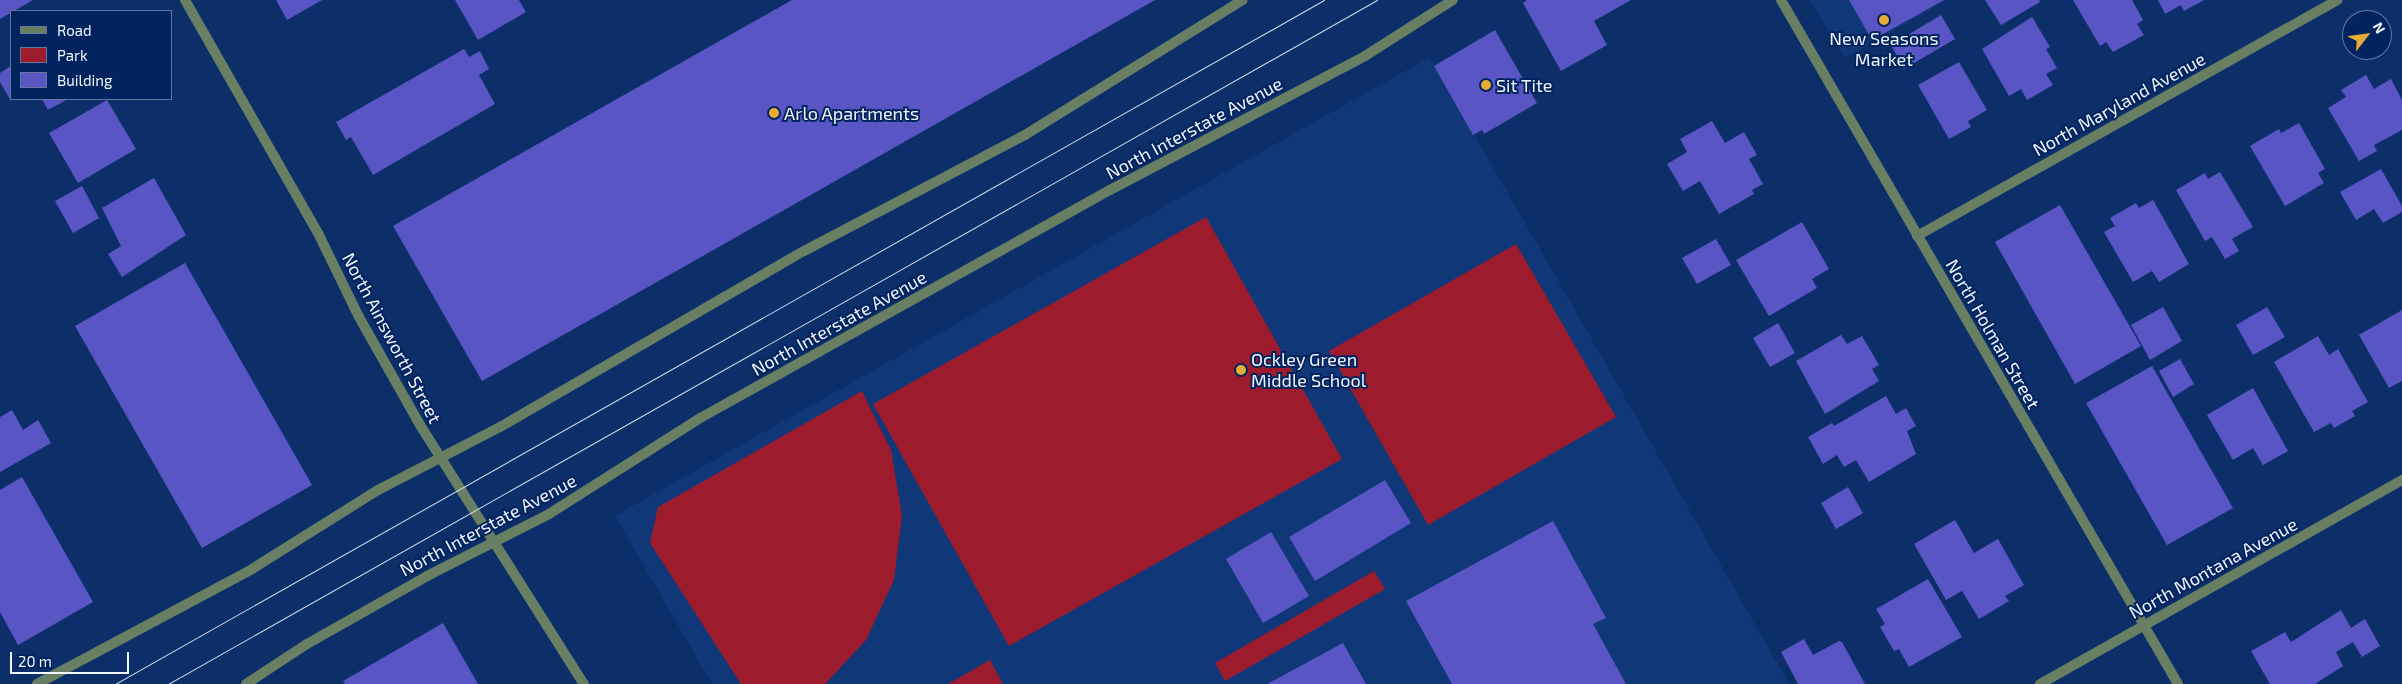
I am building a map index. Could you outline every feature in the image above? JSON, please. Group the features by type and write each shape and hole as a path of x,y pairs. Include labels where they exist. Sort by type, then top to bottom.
{"street":[{"name":"North Ainsworth Street","path":"185,0 318,233 359,317 440,458 584,684"},
{"path":"37,684 252,569 378,490 440,458 679,326 804,251 1025,135 1243,0"},
{"name":"North Interstate Avenue","path":"246,684 307,644 493,542 549,514 702,417 1110,190 1365,56 1454,0"},
{"name":"North Holman Street","path":"1780,0 2178,684"},
{"name":"North Maryland Avenue","path":"1918,236 2337,0"},
{"name":"North Montana Avenue","path":"2040,684 2402,480"}],"shaded area":[{"path":"1810,0 1947,0 1845,58"},
{"name":"Ockley Green Middle School","path":"1430,57 1789,684 712,684 615,516"}],"green space":[{"path":"1206,217 1342,459 1009,646 873,404"},
{"path":"1516,244 1616,417 1428,525 1329,351"},
{"path":"862,391 891,450 902,515 894,580 866,640 825,684 741,684 650,543 658,507"},
{"path":"1374,571 1385,589 1225,681 1215,663"},
{"path":"990,660 1003,684 948,684"}],"building":[{"path":"0,0 33,0 16,10 10,10 10,13 0,19"},
{"path":"276,0 322,0 287,20"},
{"path":"455,0 519,0 526,12 478,40"},
{"name":"Arlo Apartments","path":"792,0 1155,0 482,381 393,226"},
{"path":"1527,0 1631,0 1594,21 1607,45 1561,71 1523,3"},
{"name":"New Seasons Market","path":"1849,0 1944,0 1872,40"},
{"path":"1985,0 2039,0 2040,2 2001,25"},
{"path":"2073,0 2132,0 2143,20 2137,24 2144,35 2113,52 2106,42 2100,46"},
{"path":"2158,0 2204,0 2184,11 2181,5 2165,14"},
{"path":"1941,15 1955,39 1904,69 1891,45"},
{"path":"2032,17 2050,47 2046,49 2057,68 2046,74 2053,85 2027,100 2021,89 2009,96 1982,49"},
{"name":"Sit Tite","path":"1495,30 1537,103 1484,134 1482,130 1473,135 1434,66"},
{"path":"464,49 469,57 480,51 489,69 479,75 495,104 373,175 351,137 346,140 336,122"},
{"path":"1959,62 1987,110 1968,121 1971,127 1949,139 1918,85"},
{"path":"10,67 10,99 0,82 0,73"},
{"path":"2366,75 2374,89 2391,79 2402,100 2402,130 2374,145 2377,151 2359,161 2328,108 2346,97 2341,90"},
{"path":"43,100 66,100 48,110"},
{"path":"107,100 136,149 78,183 49,133"},
{"path":"1712,121 1725,143 1744,132 1757,155 1749,159 1763,184 1752,190 1754,194 1719,214 1700,181 1683,191 1667,164 1687,152 1680,139"},
{"path":"2299,123 2325,169 2318,173 2324,183 2285,206 2250,146 2279,129 2281,133"},
{"path":"2381,169 2402,206 2402,212 2383,223 2374,209 2356,220 2340,192"},
{"path":"2220,172 2253,227 2232,239 2239,251 2225,259 2212,237 2205,241 2176,190 2205,173 2208,179"},
{"path":"154,178 186,235 122,277 108,254 121,246 102,208"},
{"path":"82,186 99,218 73,233 55,201"},
{"path":"2153,200 2189,264 2159,282 2152,271 2133,282 2104,232 2115,226 2110,218 2136,203 2139,208"},
{"path":"2060,205 2141,346 2075,384 1995,242"},
{"path":"1802,222 1829,269 1812,279 1817,288 1769,316 1736,260"},
{"path":"1716,239 1731,265 1697,284 1682,258"},
{"path":"185,263 312,485 202,548 75,326"},
{"path":"2163,307 2182,341 2150,360 2131,325"},
{"path":"2267,307 2285,337 2253,355 2236,325"},
{"path":"2402,310 2402,381 2389,388 2359,335"},
{"path":"1778,323 1795,353 1770,367 1753,338"},
{"path":"1841,335 1847,344 1862,336 1879,365 1872,369 1879,381 1825,414 1796,361"},
{"path":"2318,336 2329,355 2338,349 2368,402 2352,411 2355,416 2334,428 2331,423 2314,432 2274,362"},
{"path":"2180,359 2194,384 2173,397 2159,371"},
{"path":"2152,366 2233,508 2167,545 2086,403"},
{"path":"2253,388 2288,451 2263,465 2253,448 2233,460 2207,415"},
{"path":"1886,396 1896,414 1906,408 1916,426 1907,431 1916,454 1869,482 1856,460 1844,467 1837,455 1823,464 1808,437 1832,423 1834,426"},
{"path":"12,410 23,430 38,420 51,443 0,472 0,417"},
{"path":"22,477 93,602 18,645 0,612 0,490"},
{"path":"1385,480 1411,523 1315,581 1289,537"},
{"path":"1848,487 1863,513 1836,529 1821,503"},
{"path":"1955,520 1974,553 1998,539 2024,585 2005,596 2009,601 1979,619 1962,591 1946,600 1914,544"},
{"path":"1553,521 1606,618 1593,624 1626,684 1452,684 1406,601"},
{"path":"1271,532 1309,596 1263,623 1226,559"},
{"path":"1928,579 1962,637 1909,667 1899,649 1894,651 1880,627 1885,624 1876,609"},
{"path":"2341,610 2351,628 2365,619 2380,646 2362,657 2353,642 2336,652 2343,666 2315,684 2270,684 2251,651 2285,632 2291,642"},
{"path":"443,623 478,684 345,684 343,681"},
{"path":"1804,639 1813,655 1839,641 1842,642 1865,684 1798,684 1781,652"},
{"path":"1343,643 1366,684 1267,684"}],"tram line":[{"path":"115,684 1324,0"},
{"path":"168,684 1377,0"}],"place":[{"name":"New Seasons Market","path":"1884,20"},
{"name":"Sit Tite","path":"1486,85"},
{"name":"Arlo Apartments","path":"774,113"},
{"name":"Ockley Green Middle School","path":"1241,370"}]}
